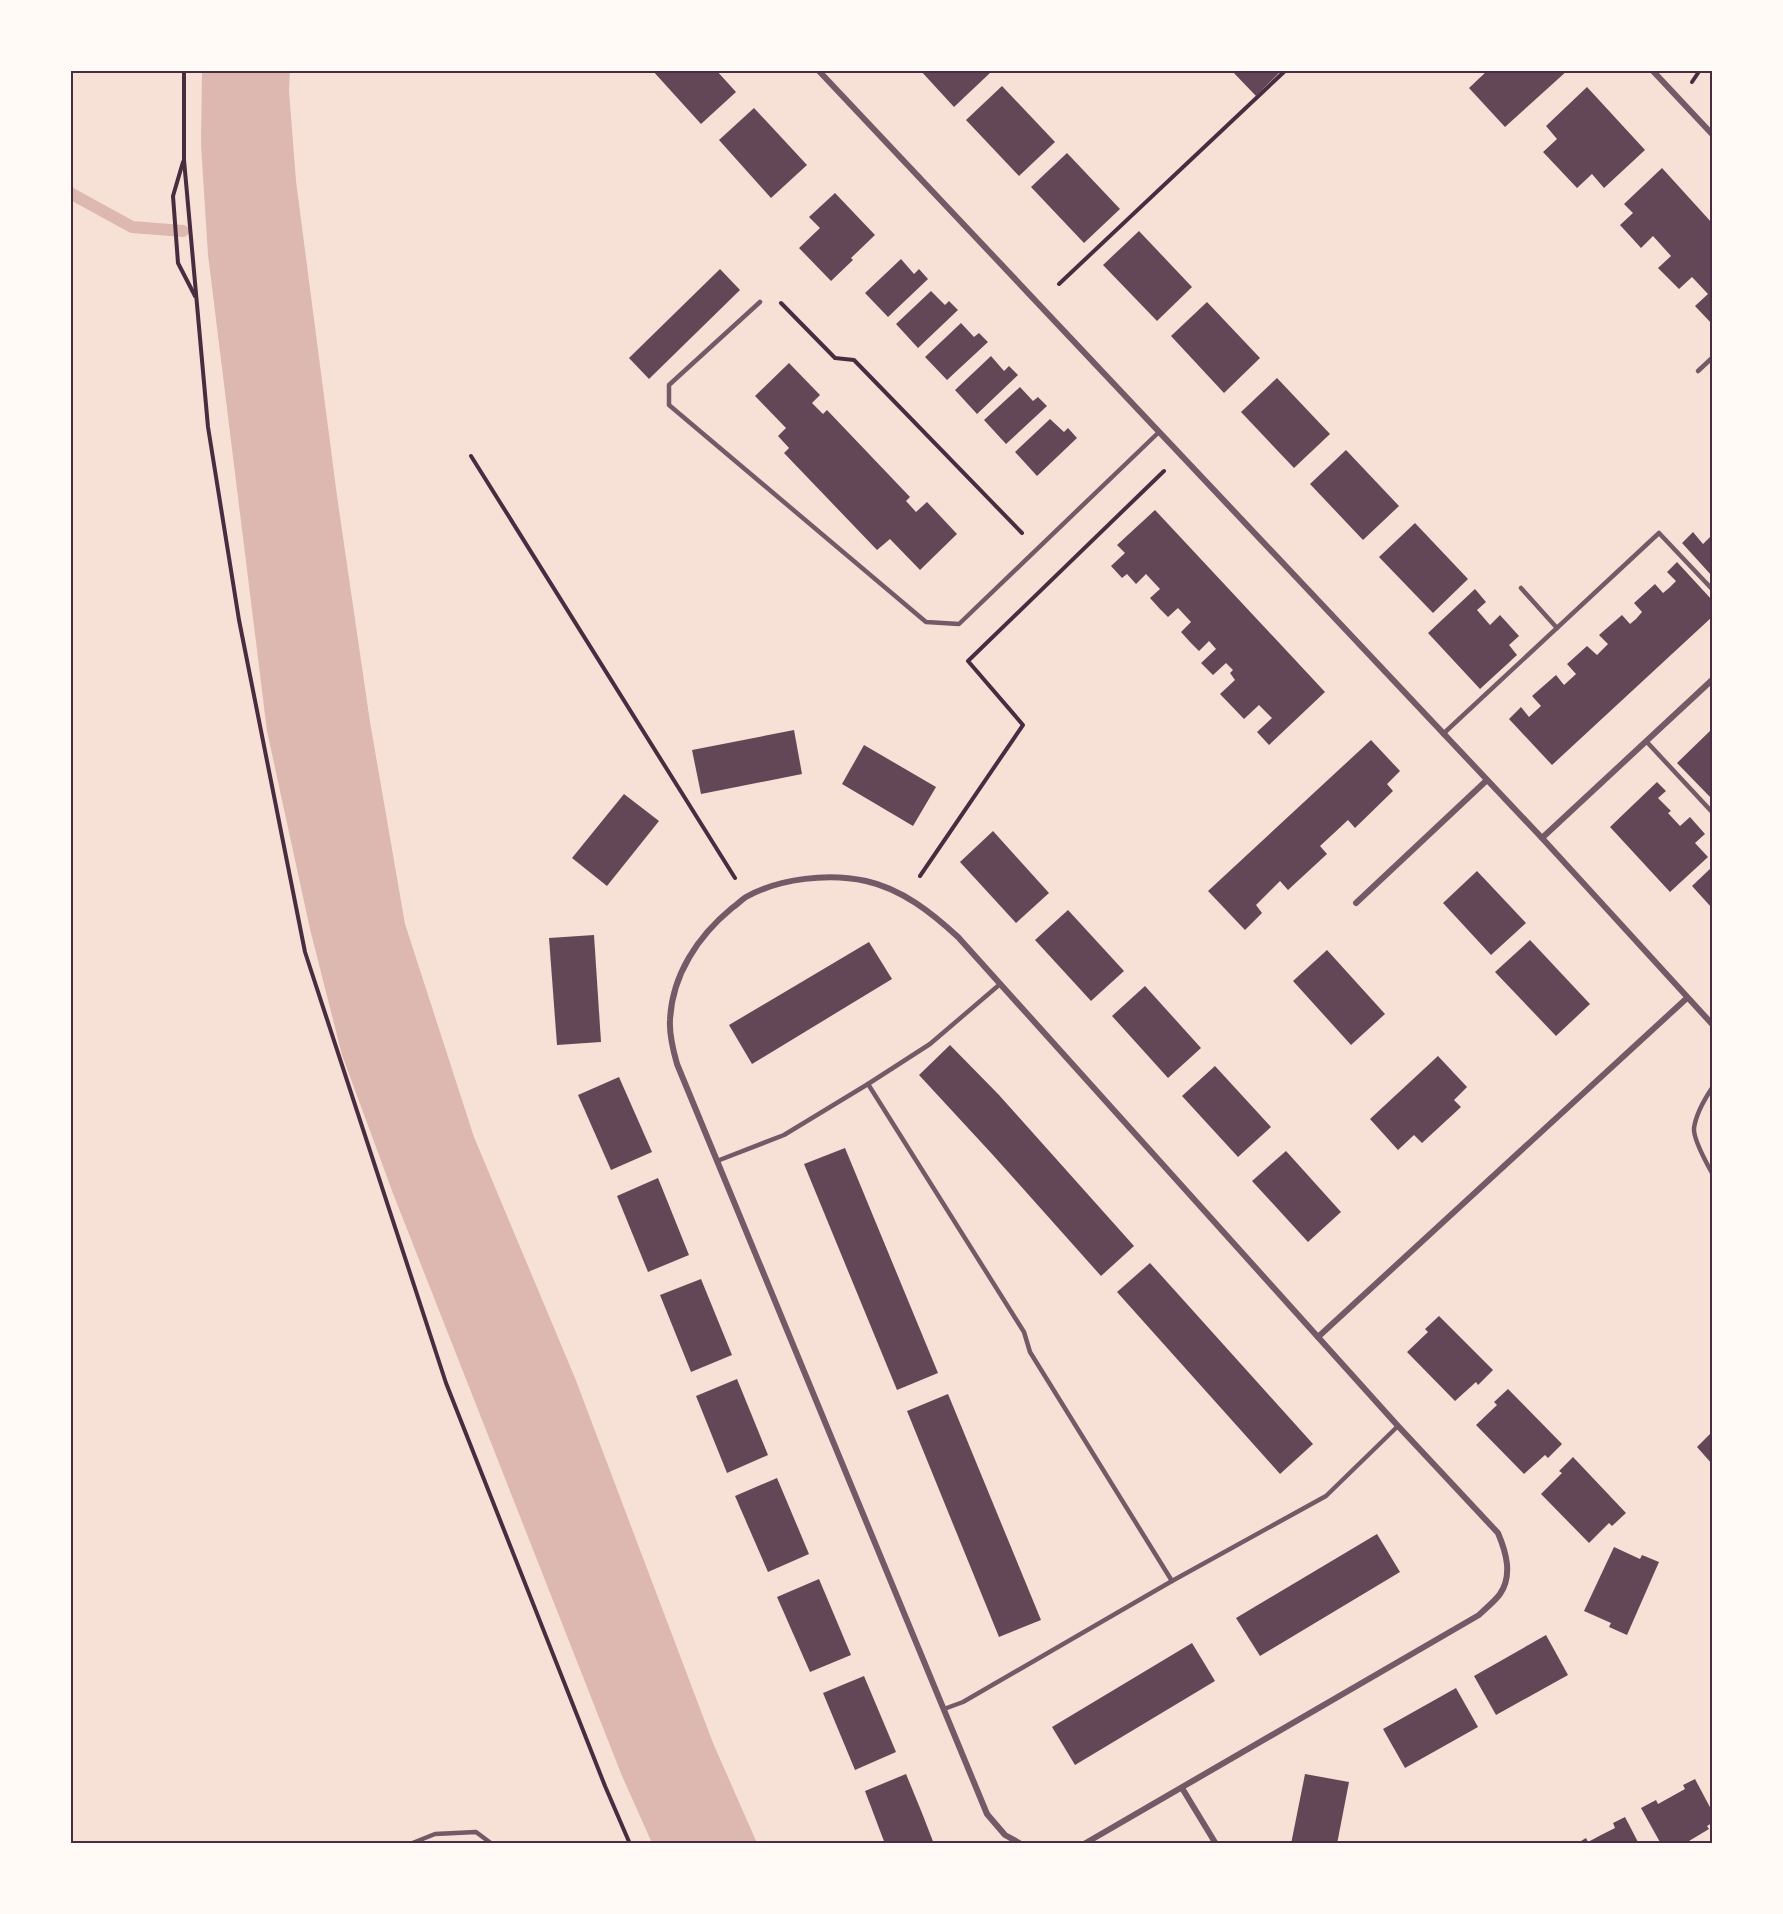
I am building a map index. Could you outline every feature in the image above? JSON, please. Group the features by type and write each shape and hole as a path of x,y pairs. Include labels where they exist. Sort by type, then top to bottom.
{"street":[{"path":"818,70 1542,838 1713,1024"},
{"path":"1652,70 1713,134"},
{"path":"1542,838 1713,680"},
{"path":"1356,903 1487,780"},
{"path":"1021,1844 1005,1835 987,1814 677,1064 669,1022 672,999 680,975 703,936 720,918 746,897 775,885 806,879 836,878 867,881 900,894 932,913 958,937 1398,1426 1498,1533 1506,1553 1508,1573 1500,1594 1479,1615 1084,1844"},
{"path":"1318,1337 1687,998"},
{"path":"1182,1788 1216,1844"}],"lane":[{"path":"760,302 669,385 669,405 926,621 959,624 1159,432"},
{"path":"1698,371 1713,358"},
{"path":"1443,734 1659,533 1713,589"},
{"path":"1521,588 1557,628"},
{"path":"1646,741 1713,812"},
{"path":"717,1161 784,1135 868,1084 930,1044 999,985"},
{"path":"868,1084 1024,1332 1030,1352 1172,1581"},
{"path":"1713,1088 1703,1101 1694,1130 1707,1164 1713,1173"},
{"path":"944,1709 963,1702 1172,1581 1326,1496 1398,1426"},
{"path":"410,1844 435,1834 476,1832 492,1844"}],"path":[{"path":"184,70 184,160 208,427 239,620 305,952 446,1383 600,1775 630,1844"},
{"path":"1059,284 1286,70"},
{"path":"184,160 173,196 178,263 196,300"},
{"path":"760,302 779,301 835,358 854,360 1023,534"},
{"path":"920,876 1023,725 968,661 1180,455"},
{"path":"471,456 746,897"}],"shaded area":[{"path":"202,71 290,71 289,91 296,181 337,496 370,722 405,924 474,1137 575,1378 713,1743 757,1843 652,1843 622,1776 394,1196 342,1055 310,929 267,731 208,255 201,145"}],"building":[{"path":"652,70 716,70 736,92 701,124"},
{"path":"920,70 987,70 990,73 954,107"},
{"path":"1231,70 1282,70 1256,96"},
{"path":"1488,70 1568,70 1505,127 1469,88"},
{"path":"1002,86 1055,142 1019,176 966,120"},
{"path":"1587,87 1645,150 1604,188 1592,174 1577,188 1543,152 1557,139 1546,126"},
{"path":"754,108 807,165 771,198 719,140"},
{"path":"1067,153 1120,209 1084,243 1031,187"},
{"path":"1662,168 1712,223 1712,324 1695,306 1708,294 1692,277 1679,289 1658,268 1671,256 1653,236 1641,248 1620,225 1633,213 1624,204"},
{"path":"835,193 875,235 831,281 799,248 820,228 809,217"},
{"path":"1139,231 1192,287 1157,321 1103,265"},
{"path":"901,259 914,274 919,269 928,279 888,317 865,293"},
{"path":"720,269 740,290 649,379 629,358"},
{"path":"931,291 945,305 949,301 958,310 918,348 896,324"},
{"path":"1207,302 1260,358 1224,393 1171,336"},
{"path":"961,323 974,337 979,333 988,342 947,380 925,357"},
{"path":"991,356 1004,371 1009,366 1018,375 977,414 955,390"},
{"path":"789,363 820,395 812,403 823,414 827,410 910,497 906,501 916,512 927,502 957,534 920,570 890,539 877,550 784,453 789,448 778,436 786,428 755,396"},
{"path":"1277,378 1330,434 1294,468 1241,412"},
{"path":"1020,387 1033,401 1038,397 1047,406 1006,444 984,420"},
{"path":"1050,419 1064,432 1068,428 1077,438 1037,476 1015,452"},
{"path":"1346,450 1399,506 1363,540 1310,484"},
{"path":"1155,510 1325,692 1269,745 1257,732 1272,718 1259,705 1244,719 1220,694 1235,680 1230,673 1233,670 1226,663 1213,675 1201,663 1216,649 1209,641 1199,651 1190,642 1181,632 1191,622 1178,608 1168,617 1159,608 1150,598 1160,589 1146,574 1136,584 1127,574 1122,578 1111,566 1125,553 1117,545"},
{"path":"1415,523 1468,579 1433,613 1379,557"},
{"path":"1693,532 1703,544 1712,535 1712,576 1682,543"},
{"path":"1677,562 1712,600 1712,617 1552,765 1509,719 1521,707 1529,717 1541,706 1532,696 1556,675 1564,685 1576,674 1567,664 1587,646 1597,655 1608,644 1599,635 1622,615 1630,624 1636,619 1642,612 1634,603 1655,584 1663,593 1669,588 1676,581 1667,572"},
{"path":"1475,589 1486,602 1477,610 1490,625 1500,615 1519,636 1509,645 1517,655 1480,689 1428,633"},
{"path":"1712,729 1712,799 1677,763"},
{"path":"794,730 802,774 701,794 692,750"},
{"path":"1371,740 1400,771 1387,784 1393,791 1355,828 1348,820 1320,846 1327,854 1288,890 1280,881 1256,905 1262,913 1245,930 1208,891"},
{"path":"864,745 936,787 913,826 842,784"},
{"path":"1657,782 1666,791 1658,798 1671,811 1668,813 1680,826 1690,817 1705,834 1695,843 1708,857 1670,892 1610,827"},
{"path":"624,794 659,821 607,886 572,858"},
{"path":"993,831 1049,893 1016,923 960,862"},
{"path":"1712,867 1712,908 1692,886"},
{"path":"1477,871 1526,923 1491,955 1443,903"},
{"path":"1068,910 1124,971 1091,1001 1035,940"},
{"path":"594,935 601,1042 557,1045 549,938"},
{"path":"1530,940 1590,1004 1556,1036 1495,972"},
{"path":"869,942 892,979 752,1064 729,1025"},
{"path":"1327,950 1385,1014 1351,1045 1293,981"},
{"path":"1145,986 1201,1048 1168,1078 1112,1016"},
{"path":"950,1045 999,1095 1134,1246 1101,1276 919,1075"},
{"path":"1438,1056 1467,1087 1454,1100 1461,1107 1422,1143 1414,1135 1398,1150 1370,1119"},
{"path":"1215,1066 1271,1127 1238,1157 1182,1096"},
{"path":"619,1077 652,1152 611,1170 578,1095"},
{"path":"845,1148 938,1373 897,1390 804,1164"},
{"path":"1286,1151 1341,1212 1308,1242 1252,1181"},
{"path":"658,1178 689,1255 648,1272 617,1196"},
{"path":"1150,1263 1313,1444 1280,1474 1117,1292"},
{"path":"701,1279 732,1355 691,1372 660,1295"},
{"path":"1439,1316 1493,1370 1478,1385 1476,1382 1455,1401 1407,1352 1428,1332 1425,1329"},
{"path":"737,1379 768,1455 727,1473 696,1396"},
{"path":"1508,1389 1562,1444 1548,1458 1545,1455 1524,1474 1476,1425 1497,1405 1494,1402"},
{"path":"948,1394 1041,1620 999,1637 907,1411"},
{"path":"1712,1432 1712,1464 1697,1447"},
{"path":"1573,1457 1626,1513 1612,1526 1609,1523 1589,1543 1541,1494 1562,1473 1559,1471"},
{"path":"777,1478 809,1554 768,1572 735,1496"},
{"path":"1377,1534 1400,1572 1260,1656 1236,1618"},
{"path":"1614,1547 1640,1559 1642,1555 1659,1562 1627,1635 1609,1627 1611,1623 1584,1611"},
{"path":"819,1579 851,1655 810,1672 777,1597"},
{"path":"1546,1635 1568,1675 1496,1715 1474,1676"},
{"path":"1192,1643 1215,1681 1075,1765 1052,1727"},
{"path":"864,1676 896,1752 855,1770 823,1693"},
{"path":"1456,1688 1478,1727 1405,1768 1383,1729"},
{"path":"906,1774 934,1844 885,1844 865,1791"},
{"path":"1305,1774 1349,1782 1337,1844 1291,1844"},
{"path":"1695,1779 1712,1811 1712,1823 1707,1826 1709,1829 1684,1844 1661,1844 1641,1808 1656,1800 1658,1804 1685,1789 1683,1785"},
{"path":"1625,1817 1639,1844 1576,1844 1586,1838 1588,1842 1615,1828 1613,1823"}],"waterway":[{"path":"70,193 132,227 183,231"}]}
